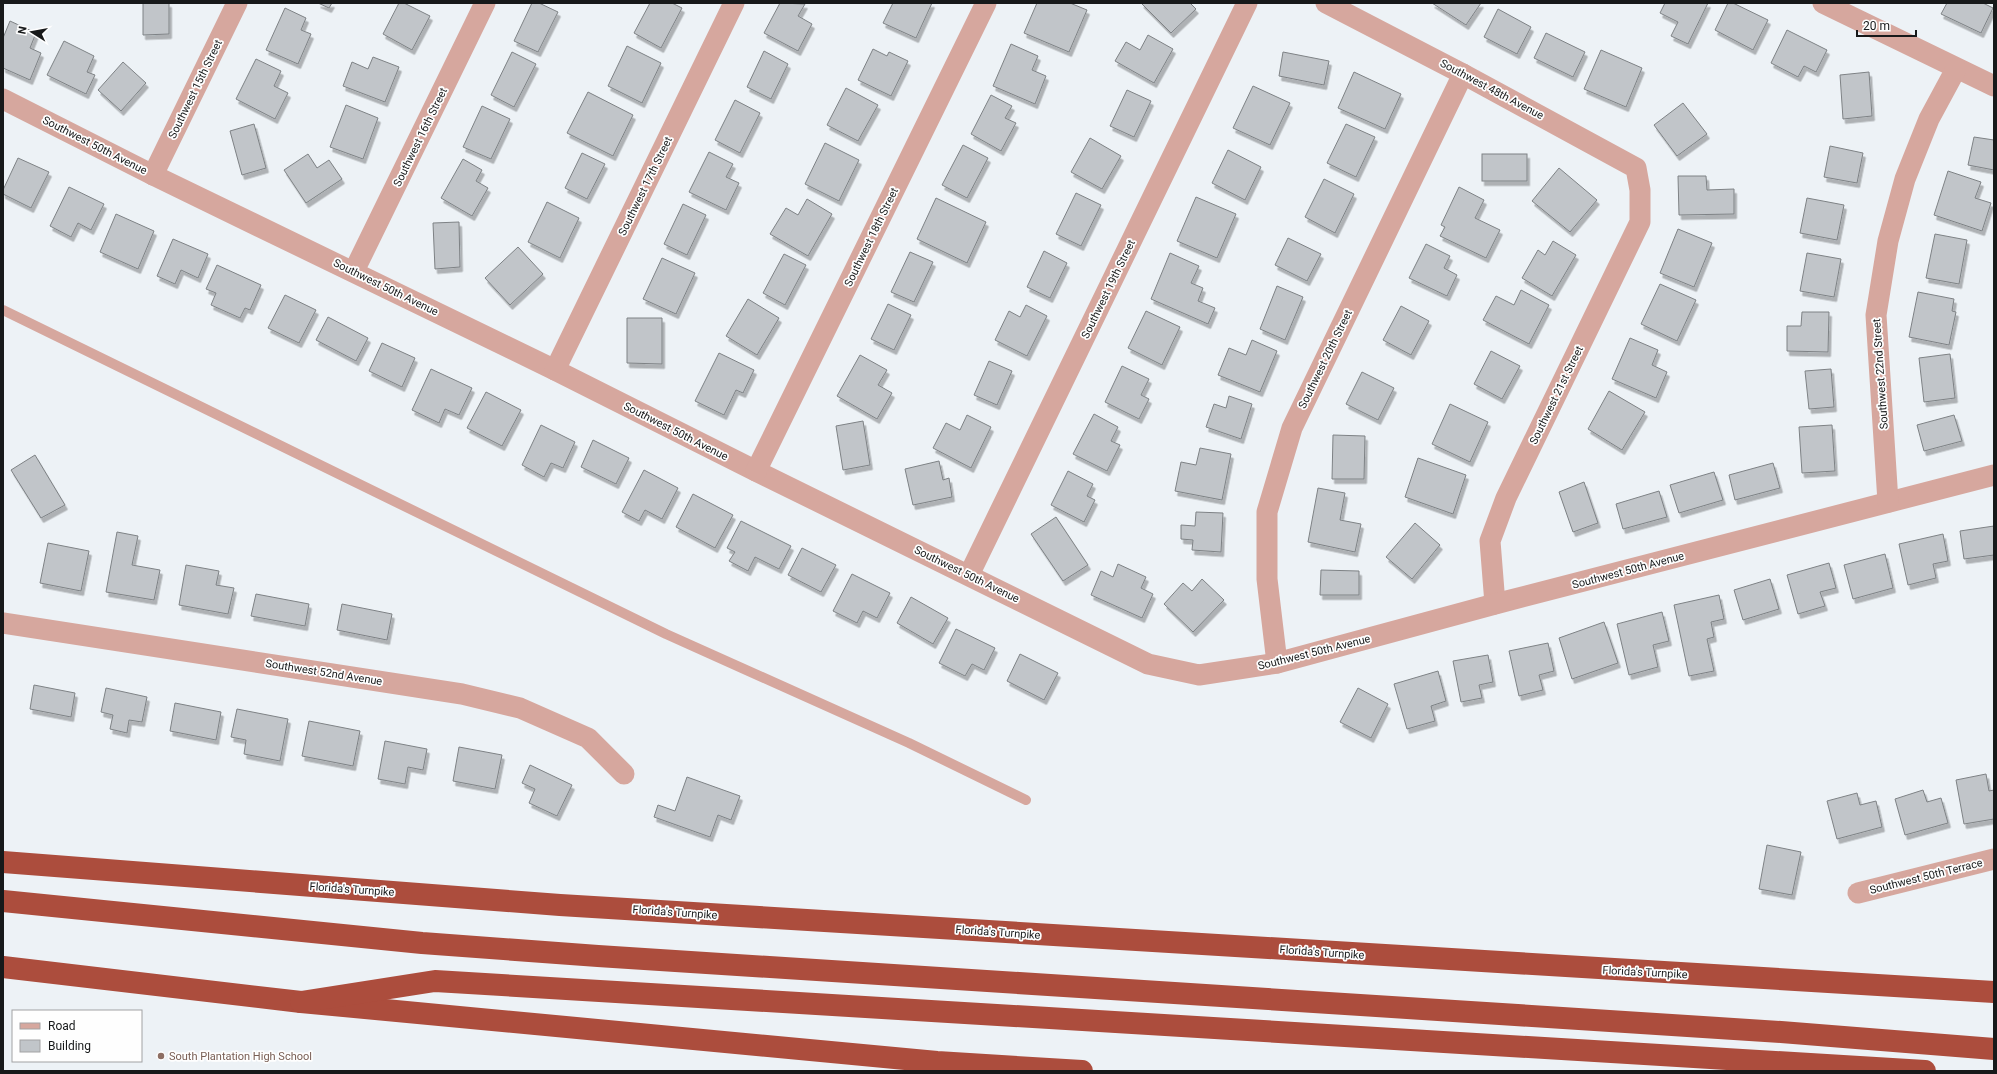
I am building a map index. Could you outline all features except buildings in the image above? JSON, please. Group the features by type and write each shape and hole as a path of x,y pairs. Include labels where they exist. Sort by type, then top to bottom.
{"highway":[{"name":"Florida's Turnpike","path":"3,862 560,905 1994,992"},
{"path":"3,901 437,945 1781,1032 1994,1049"},
{"path":"3,967 301,1002 937,1062 1082,1071"},
{"path":"301,1002 436,981 1925,1071"}],"street":[{"name":"Southwest 15th Street","path":"153,175 237,3"},
{"name":"Southwest 16th Street","path":"354,271 485,3"},
{"name":"Southwest 17th Street","path":"555,370 734,3"},
{"name":"Southwest 18th Street","path":"756,471 986,3"},
{"name":"Southwest 19th Street","path":"968,575 1247,3"},
{"name":"Southwest 48th Avenue","path":"1326,3 1463,74 1636,168 1640,190"},
{"path":"1823,3 1956,69 1994,86"},
{"name":"Southwest 22nd Street","path":"1888,502 1876,315 1888,241 1905,179 1929,119 1956,69"},
{"name":"Southwest 20th Street","path":"1276,663 1267,579 1267,512 1292,428 1463,74"},
{"name":"Southwest 50th Avenue","path":"3,100 153,175 354,271 555,370 756,471 1148,664 1199,675 1276,663 1495,604 1994,475"},
{"name":"Southwest 21st Street","path":"1495,604 1490,541 1506,498 1640,222 1640,190"},
{"name":"Southwest 52nd Avenue","path":"3,623 462,694 520,708 588,738 624,774"},
{"name":"Southwest 50th Terrace","path":"1858,894 1994,859"}],"lane":[{"path":"3,310 659,631 910,743 1026,800"}],"place":[{"name":"South Plantation High School","path":"161,1056"}]}
